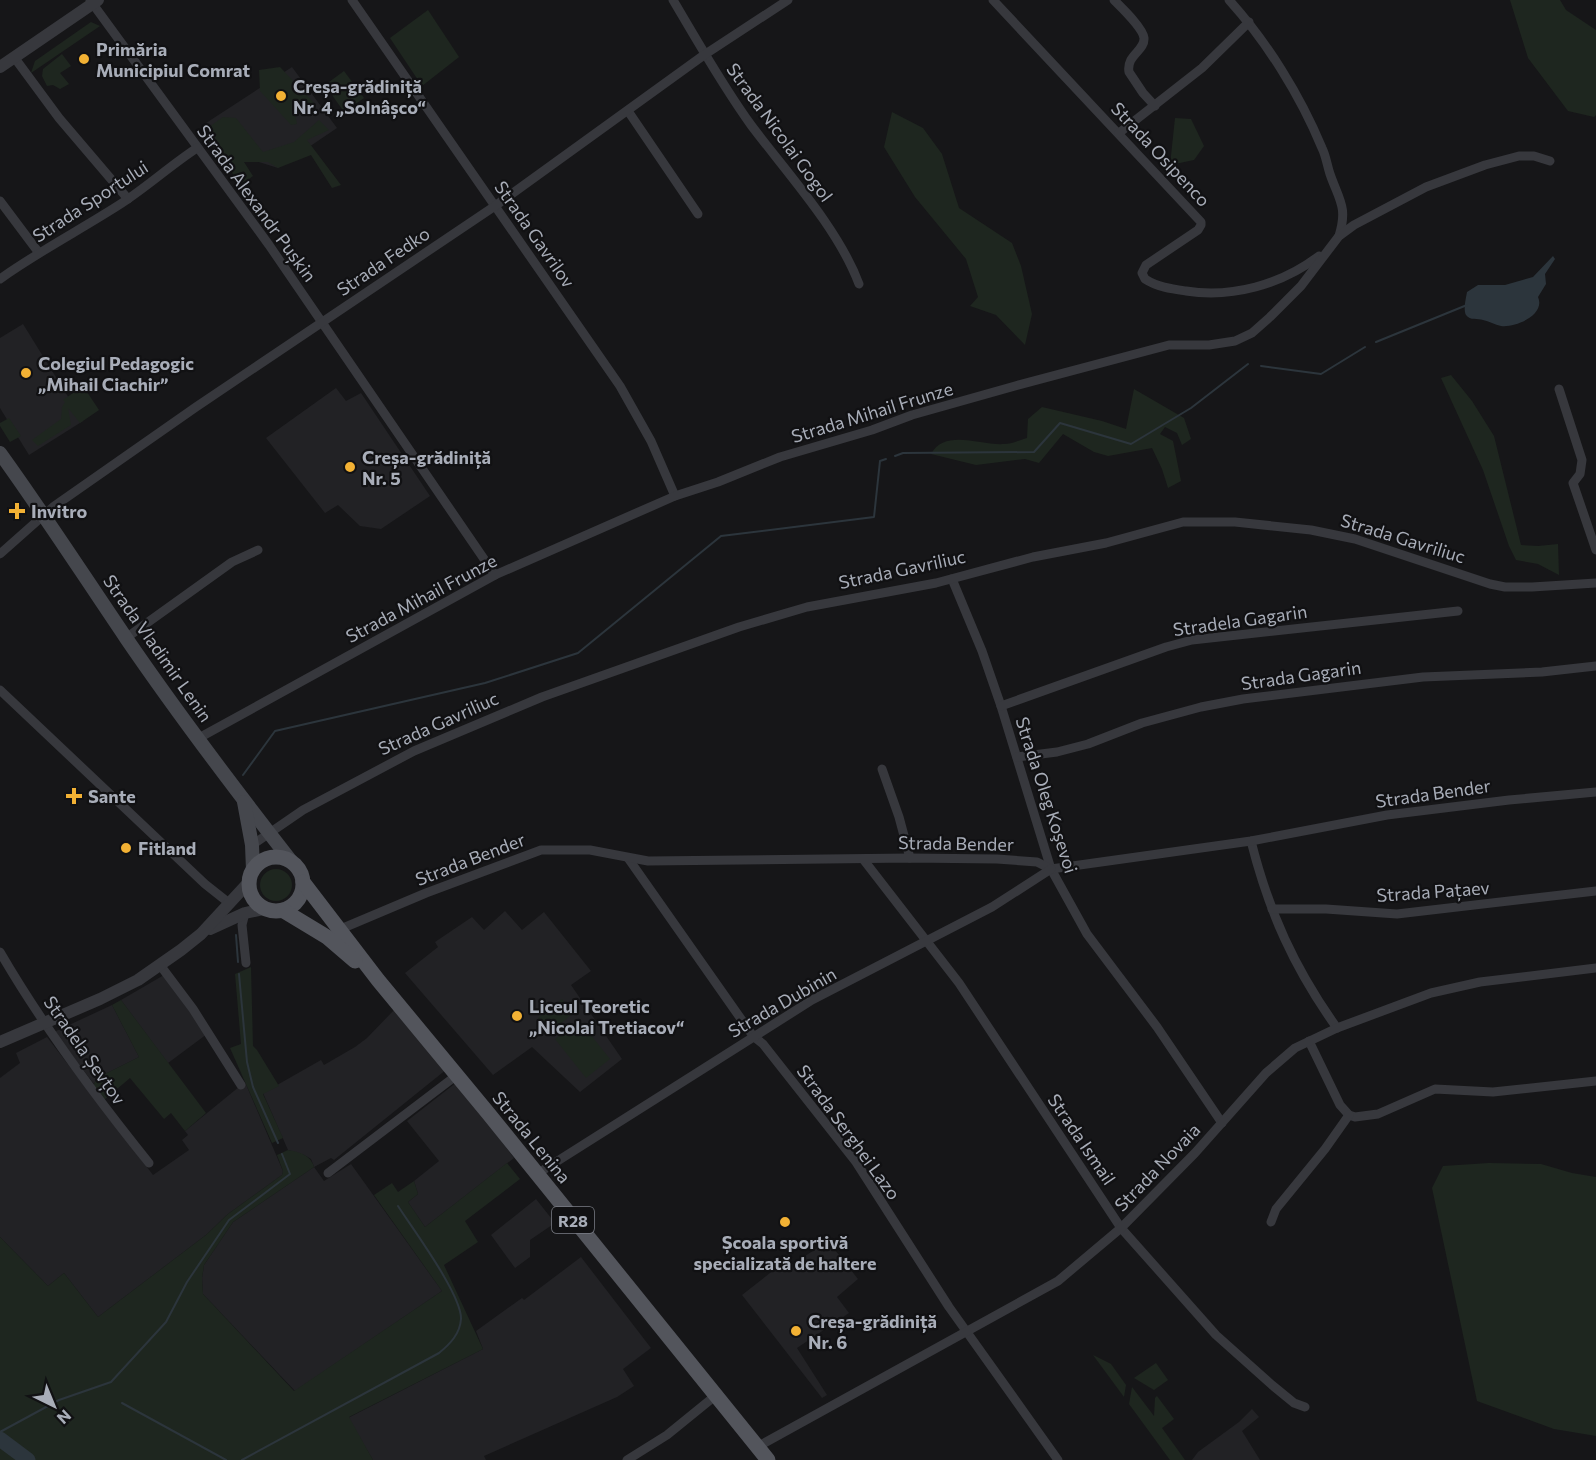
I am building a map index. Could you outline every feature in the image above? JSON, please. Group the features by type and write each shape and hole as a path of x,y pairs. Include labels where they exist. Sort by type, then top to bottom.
{"main road":[{"name":"Strada Vladimir Lenin","path":"0,453 197,739 291,861"},
{"path":"244,800 252,845 252,898 264,909"},
{"path":"251,876 266,859 283,858 291,861"},
{"name":"R28","path":"291,861 302,874 303,882 333,933"},
{"path":"284,911 299,900 303,891 303,882"},
{"name":"R28","path":"264,909 284,911 333,933"},
{"name":"Strada Lenina","path":"333,933 378,980 457,1075 768,1460"}],"street":[{"name":"Strada Gavrilov","path":"352,0 620,386 651,441 675,496"},
{"name":"Strada Nicolai Gogol","path":"673,0 704,55 743,114 800,187 848,257 859,284"},
{"name":"Strada Fedko","path":"0,554 44,515 196,407 495,206 704,55 788,0"},
{"name":"Strada Osipenco","path":"993,0 1119,133 1201,224 1198,230 1150,261 1143,269 1143,276 1148,281 1166,288 1205,294 1223,294 1268,283 1305,266 1328,249"},
{"path":"1114,0 1137,26 1144,38 1143,44 1130,59 1128,72 1155,106"},
{"path":"1229,0 1249,22 1285,78 1317,135 1343,206 1343,224 1339,237"},
{"path":"0,67 93,1"},
{"name":"Strada Alexandr Pușkin","path":"93,1 270,246 495,575"},
{"path":"1119,133 1202,68 1249,22"},
{"path":"14,57 59,118 128,199"},
{"path":"628,111 698,214"},
{"name":"Strada Sportului","path":"0,279 128,199 197,148"},
{"name":"Strada Mihail Frunze","path":"197,739 495,575 675,496 718,482 780,457 872,430 912,415 1015,386 1169,345 1209,345 1235,341 1252,333 1270,318 1301,286 1339,237 1364,219 1426,187 1485,165 1519,156 1534,156 1550,160"},
{"path":"0,201 39,253"},
{"path":"1559,389 1582,460 1580,474 1573,483 1596,550"},
{"name":"Strada Gavriliuc","path":"252,845 303,810 414,751 543,698 784,612 952,579 1033,557 1106,543 1183,522 1235,522 1311,530 1355,539 1505,587 1596,583"},
{"path":"126,638 232,562 258,550"},
{"name":"Strada Oleg Koşevoi","path":"952,579 982,651 1001,706 1051,869 1087,934 1157,1027 1222,1123"},
{"name":"Stradela Gagarin","path":"1001,706 1166,647 1192,640 1458,611"},
{"name":"Strada Gagarin","path":"1017,757 1057,752 1088,744 1143,723 1202,707 1253,698 1423,677 1542,672 1596,666"},
{"path":"0,690 205,884 229,903"},
{"path":"882,769 899,817 910,858"},
{"name":"Strada Bender","path":"333,933 541,850 590,850 628,858 667,861 910,858 1026,861 1036,862 1051,869 1251,841 1387,815 1596,792"},
{"path":"1251,841 1258,870 1285,943 1299,970 1336,1028"},
{"name":"Strada Serghei Lazo","path":"628,858 753,1036 764,1044 856,1162 949,1307 1058,1460"},
{"name":"Strada Ismail","path":"863,859 928,942 994,1035 1121,1228 1216,1335 1294,1403 1305,1407"},
{"name":"Strada Dubinin","path":"537,1174 812,1000 992,907 1051,869"},
{"path":"201,934 251,876"},
{"name":"Strada Pațaev","path":"1272,909 1326,909 1397,914 1596,891"},
{"path":"0,1042 123,988 222,921 264,909"},
{"path":"244,913 242,925 246,963"},
{"name":"Stradela Șevțov","path":"0,952 44,1022 102,1104 149,1162"},
{"path":"160,965 193,1009 241,1085"},
{"name":"Strada Novaia","path":"758,1448 1058,1281 1121,1228 1170,1179 1284,1056 1310,1041 1336,1028 1431,993 1459,986 1596,968"},
{"path":"1310,1041 1340,1105 1348,1115 1356,1117 1378,1113 1435,1089 1493,1092 1596,1082"},
{"path":"328,1173 457,1075"},
{"path":"1271,1222 1276,1209 1325,1149 1348,1115"},
{"path":"627,1460 667,1435 715,1396"}],"shaded area":[{"path":"1510,0 1560,0 1566,10 1596,30 1596,115 1594,117 1568,111 1528,58"},
{"path":"428,10 459,57 422,86 390,38"},
{"path":"91,22 100,26 31,73 35,61"},
{"path":"62,54 71,66 60,73 69,84 60,89 53,85 47,86 42,76 43,69"},
{"path":"280,67 316,105 313,111 304,105 294,110 297,124 291,125 260,91 259,70"},
{"name":"Creșa-grădiniță Nr. 4 „Solnâșco“","path":"292,67 337,128 278,168 243,157 232,164 203,125"},
{"path":"344,71 364,98 344,112 325,85"},
{"path":"892,112 923,128 942,154 959,208 1012,243 1021,266 1032,314 1025,345 996,315 970,306 978,297 966,259 915,197 884,147"},
{"path":"223,117 236,118 263,152 294,142 319,120 329,130 307,140 341,185 332,188 311,155 278,168 268,162 244,162 253,176 241,185 202,132"},
{"path":"1175,118 1191,119 1204,146 1194,160 1170,165"},
{"path":"1553,256 1555,259 1545,274 1546,284 1538,297 1538,309 1534,315 1514,325 1501,326 1466,315 1467,292 1478,285 1505,285 1533,277"},
{"name":"Colegiul Pedagogic „Mihail Ciachir”","path":"23,324 83,421 29,455 0,408 0,338"},
{"path":"1451,375 1472,401 1494,436 1521,545 1558,544 1559,575 1538,564 1516,560 1483,470 1441,378"},
{"path":"83,386 99,410 80,423 68,408 71,425 38,446 32,440 61,419 65,402 63,400"},
{"name":"Creșa-grădiniță Nr. 5","path":"336,388 346,401 361,393 430,496 381,529 360,526 338,505 325,513 266,438"},
{"path":"1134,389 1184,418 1191,439 1182,445 1177,433 1165,427 1160,434 1173,441 1181,481 1168,488 1152,448 1108,456 1094,452 1063,434 1039,463 1025,459 976,465 931,454 937,446 954,440 1004,444 1027,438 1028,419 1042,407 1126,429"},
{"path":"9,418 21,436 10,442 0,426 0,423"},
{"path":"276,869 287,874 292,885 287,896 276,901 265,896 260,885 265,874"},
{"name":"Liceul Teoretic „Nicolai Tretiacov“","path":"505,911 522,930 544,912 591,971 571,985 622,1059 580,1092 532,1047 493,1075 405,973 438,947 435,942 472,917 484,930"},
{"path":"251,967 253,1046 279,1086 263,1094 283,1138 272,1143 230,1048 241,1044 235,974"},
{"path":"164,975 207,1034 168,1063 121,1000"},
{"path":"562,999 573,1013 550,1033 538,1018"},
{"path":"121,1000 206,1113 185,1131 171,1113 164,1119 130,1078 104,1100 93,1086 97,1078 139,1057 112,1005"},
{"path":"112,1005 139,1057 97,1078 94,1084 54,1032"},
{"path":"394,1010 447,1069 334,1160 331,1158 314,1167 311,1159 288,1150 263,1093 321,1060 324,1065 355,1047"},
{"path":"579,1020 610,1059 586,1078 555,1039"},
{"path":"47,1037 153,1175 189,1150 182,1140 188,1135 185,1131 245,1082 283,1171 282,1175 228,1214 206,1235 98,1317 64,1273 48,1286 0,1237 0,1078 20,1063 16,1053"},
{"path":"457,1082 514,1158 425,1227 408,1202 418,1194 414,1181 439,1161 407,1121"},
{"path":"288,1150 307,1157 314,1167 233,1222 204,1265 202,1278 203,1294 294,1391 442,1291 374,1195 392,1183 398,1192 414,1181 418,1194 408,1202 425,1227 507,1163 520,1179 465,1221 478,1242 444,1265 483,1349 349,1417 373,1460 0,1460 0,1237 48,1286 64,1273 98,1317 206,1235 228,1214 282,1175 283,1171 277,1155"},
{"path":"1489,1163 1541,1164 1596,1177 1596,1436 1554,1429 1477,1401 1432,1188 1443,1166"},
{"path":"351,1164 442,1291 295,1391 203,1294 202,1278 204,1265 233,1222 314,1167 324,1181"},
{"path":"536,1199 555,1223 530,1240 530,1257 515,1268 491,1235"},
{"name":"Creșa-grădiniță Nr. 6","path":"831,1245 858,1279 837,1297 849,1313 797,1348 827,1395 822,1398 742,1295 784,1262 788,1267 819,1247 824,1252"},
{"path":"581,1257 651,1348 623,1369 634,1386 617,1397 484,1456 486,1460 373,1460 348,1418 483,1349 476,1331 522,1298 524,1300"},
{"path":"1093,1355 1111,1364 1126,1385 1124,1397"},
{"path":"1156,1363 1168,1380 1154,1390 1134,1378"},
{"path":"1132,1387 1154,1416 1157,1396 1174,1419 1162,1428 1185,1460 1170,1460 1129,1404"},
{"path":"1252,1409 1259,1417 1242,1431 1260,1460 1192,1460 1198,1452 1239,1422"}],"waterway":[{"path":"1376,342 1467,305"},
{"path":"1261,366 1321,374 1365,347"},
{"path":"895,456 903,453 1034,452 1060,423 1131,444 1191,408 1248,364"},
{"path":"243,775 275,731 485,683 578,653 721,536 874,517 880,461 886,459"},
{"path":"236,935 238,962"},
{"path":"239,974 247,1062 253,1087 278,1143"},
{"path":"0,1432 59,1400 111,1382 166,1322 187,1282 229,1220 290,1174 282,1154"},
{"path":"242,1460 439,1353 456,1334 461,1319 454,1294 398,1206"},
{"path":"122,1403 226,1460"},
{"path":"0,1439 28,1460"}],"place":[{"name":"Primăria Municipiul Comrat","path":"84,59"},
{"name":"Creșa-grădiniță Nr. 4 „Solnâșco“","path":"281,96"},
{"name":"Colegiul Pedagogic „Mihail Ciachir”","path":"26,373"},
{"name":"Creșa-grădiniță Nr. 5","path":"350,467"},
{"name":"Invitro","path":"17,511"},
{"name":"Sante","path":"74,796"},
{"name":"Fitland","path":"126,848"},
{"name":"Liceul Teoretic „Nicolai Tretiacov“","path":"517,1016"},
{"name":"Școala sportivă specializată de haltere","path":"785,1222"},
{"name":"Creșa-grădiniță Nr. 6","path":"796,1331"}]}
